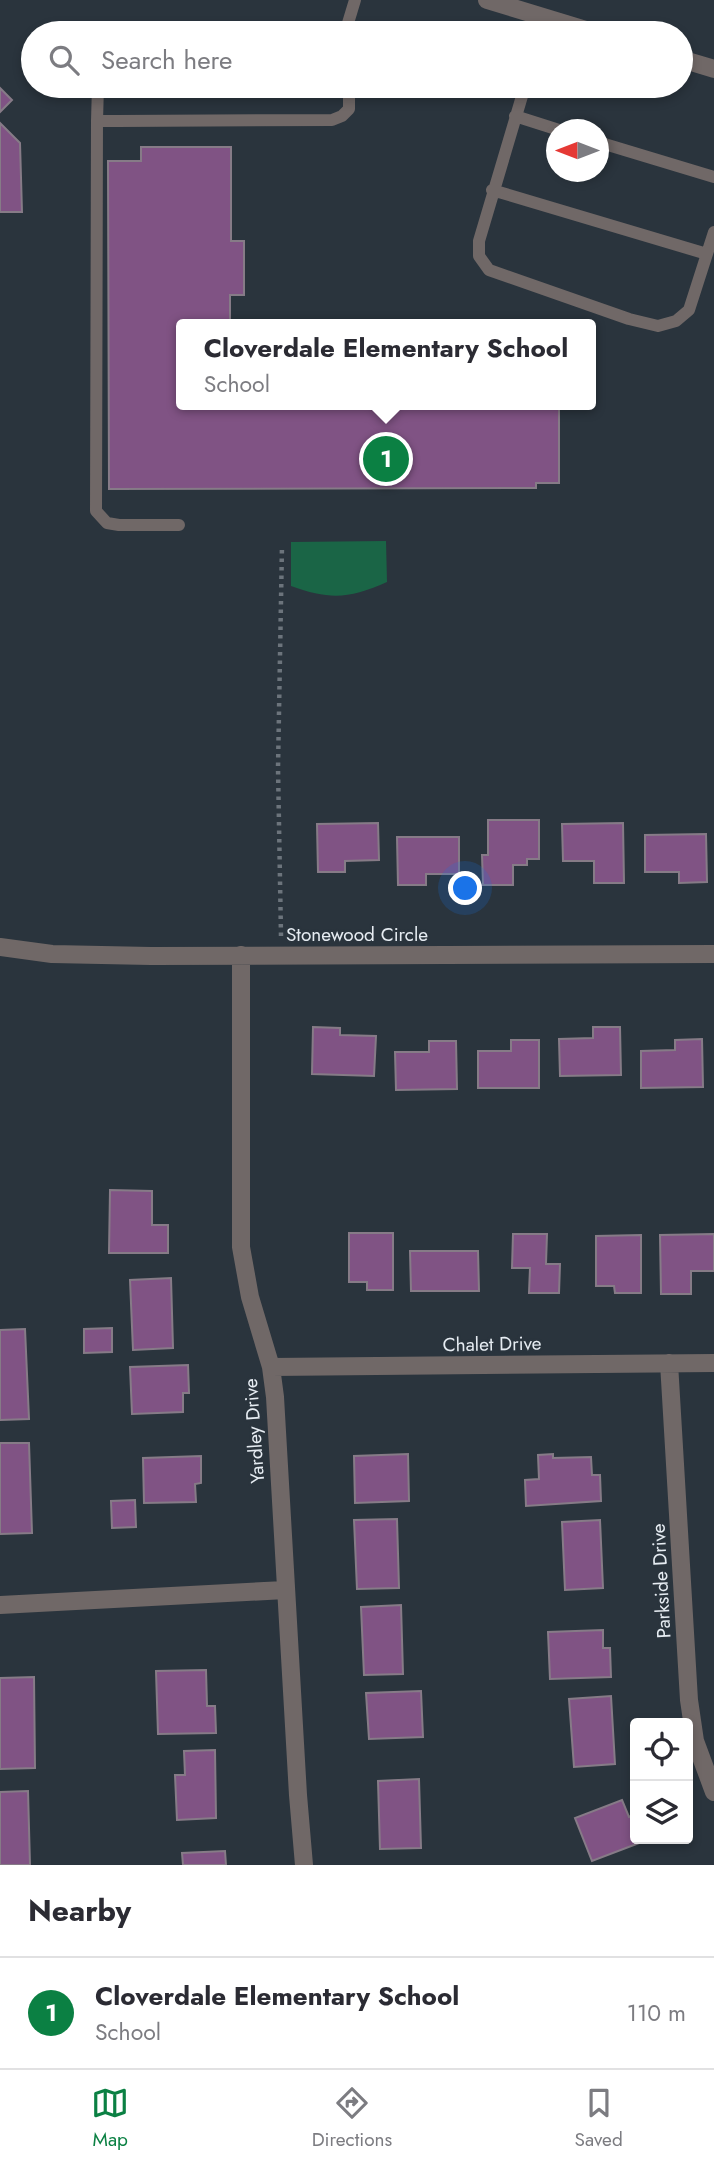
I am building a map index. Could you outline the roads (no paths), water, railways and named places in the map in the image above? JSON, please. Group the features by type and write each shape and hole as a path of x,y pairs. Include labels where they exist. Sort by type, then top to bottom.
{"street":[{"path":"487,0 532,21"},
{"path":"693,63 714,69"},
{"name":"Stonewood Circle","path":"0,947 52,954 714,954"},
{"name":"Yardley Drive","path":"241,955 241,1247 250,1297 271,1367 275,1397 304,1865"},
{"name":"Parkside Drive","path":"669,1363 689,1700 695,1741 714,1793"},
{"name":"Chalet Drive","path":"271,1367 714,1363"},
{"path":"0,1605 285,1590"}],"lane":[{"path":"349,21 355,0"},
{"path":"98,98 96,511 107,523 179,525"},
{"path":"97,121 332,120 349,109 349,98"},
{"path":"521,98 478,241 480,256 489,270 629,319 658,326 676,321 690,310 714,232"},
{"path":"515,116 546,126"},
{"path":"609,145 714,177"},
{"path":"492,190 707,254"}],"place":[{"name":"Cloverdale Elementary School","path":"386,459"}]}
